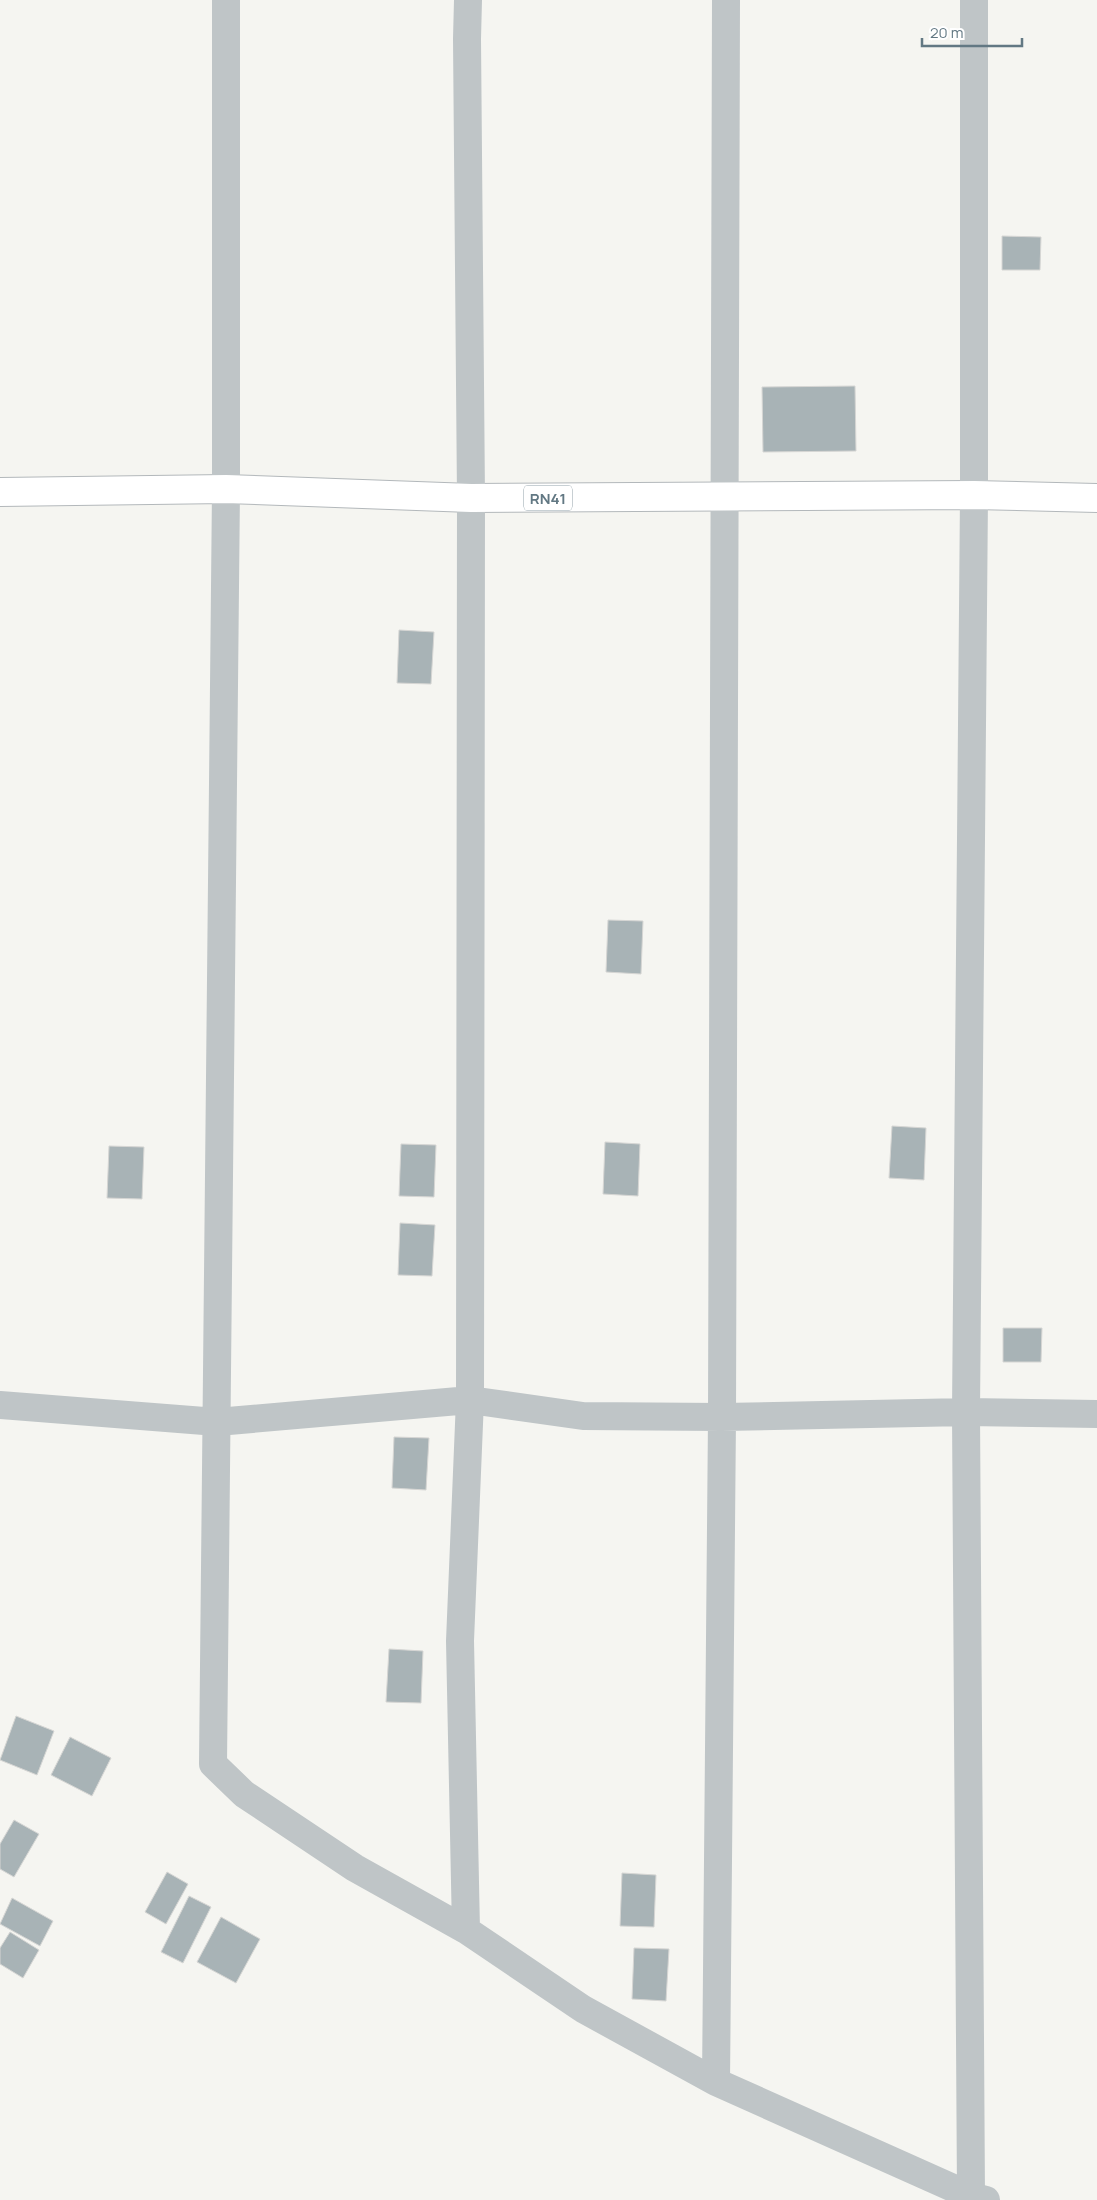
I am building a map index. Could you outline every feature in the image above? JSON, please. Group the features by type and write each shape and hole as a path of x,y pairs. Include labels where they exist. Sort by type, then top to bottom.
{"main road":[{"name":"RN41","path":"0,492 226,488 471,498 726,496 1097,498"}],"street":[{"path":"226,0 226,488 213,1764 244,1794 355,1868 466,1930 582,2010 716,2082 978,2198 966,1412 974,496 974,0"},
{"path":"466,1930 460,1641 470,1400 471,498 468,0"},
{"path":"716,2082 722,1417 726,0"},
{"path":"0,1405 217,1422 470,1400 583,1416 722,1417 966,1412 1097,1414"}],"building":[{"path":"1002,236 1041,237 1040,270 1002,270"},
{"path":"855,386 856,451 763,452 762,387"},
{"path":"399,630 434,632 431,684 397,683"},
{"path":"608,920 643,921 641,974 606,972"},
{"path":"892,1126 926,1128 924,1180 889,1178"},
{"path":"605,1142 640,1144 638,1196 603,1194"},
{"path":"401,1144 436,1145 434,1197 399,1196"},
{"path":"109,1146 144,1147 142,1199 107,1198"},
{"path":"400,1223 435,1225 432,1276 398,1275"},
{"path":"1003,1328 1042,1328 1041,1362 1003,1362"},
{"path":"394,1437 429,1438 426,1490 392,1488"},
{"path":"389,1649 423,1651 421,1703 386,1702"},
{"path":"16,1716 54,1731 37,1775 0,1760"},
{"path":"70,1737 111,1758 92,1796 51,1775"},
{"path":"14,1820 39,1834 14,1877 0,1869 0,1844"},
{"path":"167,1872 188,1884 166,1924 145,1912"},
{"path":"622,1873 656,1875 654,1927 620,1926"},
{"path":"189,1896 211,1907 183,1963 161,1952"},
{"path":"12,1898 53,1921 40,1946 0,1924"},
{"path":"221,1917 260,1939 236,1983 197,1962"},
{"path":"10,1932 39,1950 23,1978 0,1964 0,1948"},
{"path":"634,1948 669,1949 666,2001 632,1999"}]}
